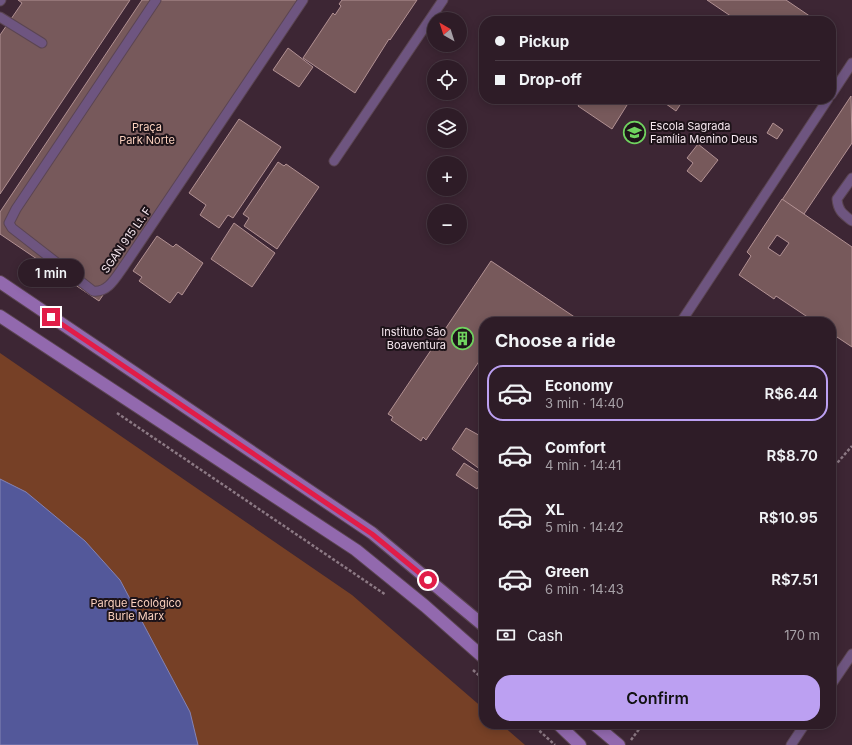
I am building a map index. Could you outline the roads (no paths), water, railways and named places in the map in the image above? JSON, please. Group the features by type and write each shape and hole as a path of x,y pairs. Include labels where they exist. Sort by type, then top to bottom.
{"street":[{"path":"0,282 372,534 479,622"},
{"path":"0,316 356,550 425,606 479,654"},
{"path":"563,729 580,745"},
{"path":"600,729 619,745"}],"lane":[{"name":"SGAN 915 Lt. F","path":"156,0 16,209 9,223 12,228 93,291 102,291 106,288 124,266 303,0"},
{"path":"334,161 443,0"},
{"path":"0,17 42,43"},
{"path":"836,87 852,63"},
{"path":"684,317 825,104"},
{"path":"852,178 837,199 838,207 842,213 852,221"},
{"path":"836,678 852,654"},
{"path":"790,745 801,729"}],"water":[{"path":"0,479 26,492 85,541 120,580 190,712 198,745 0,745"}],"place":[{"name":"Escola Sagrada Família Menino Deus","path":"635,132"},
{"name":"Instituto São Boaventura","path":"462,338"}],"park label":[{"name":"Praça Park Norte","path":"147,133"},
{"name":"Parque Ecológico Burle Marx","path":"136,609"}]}
